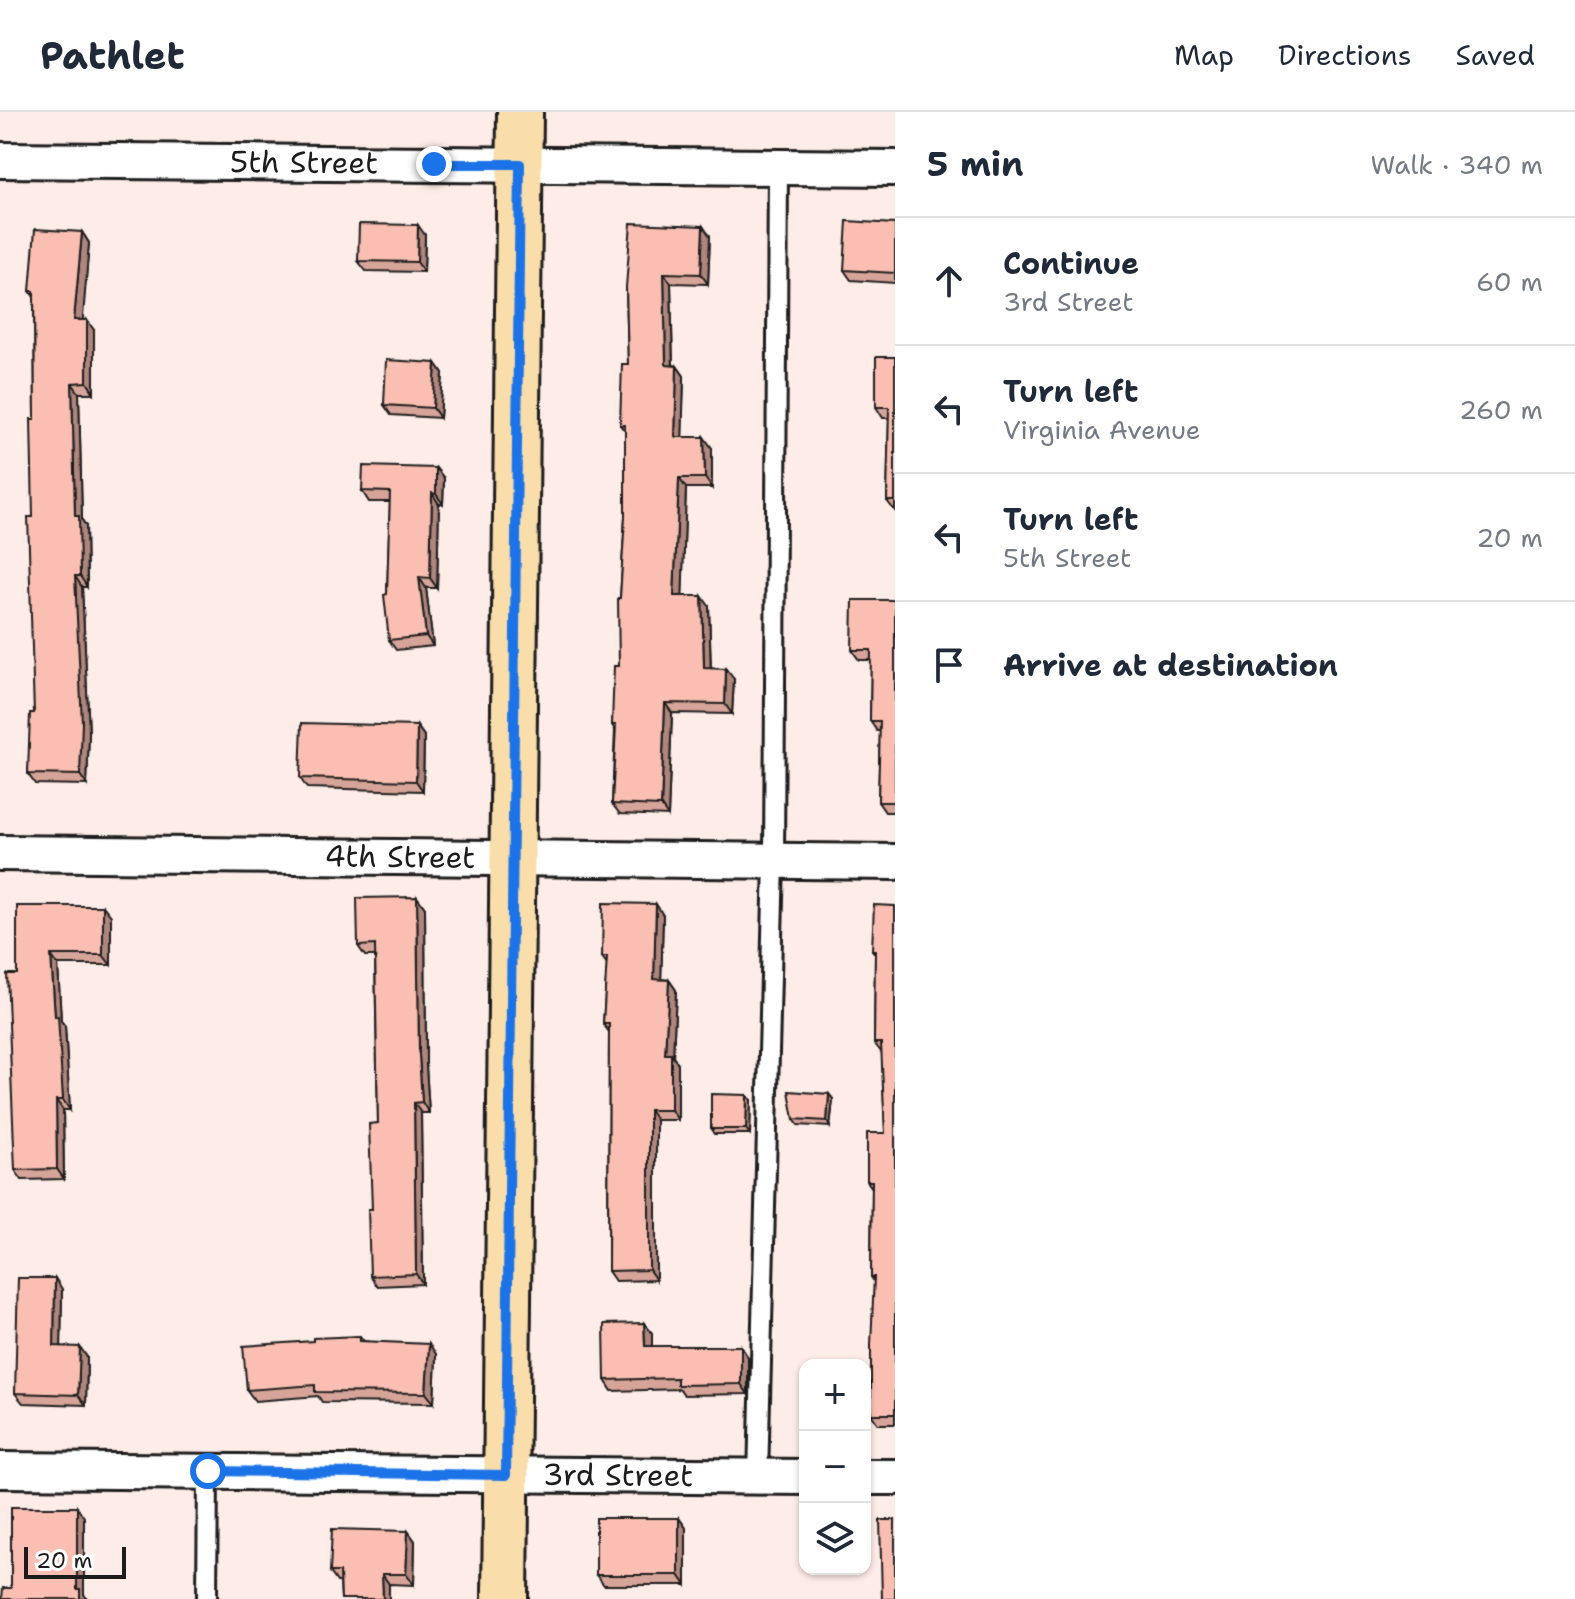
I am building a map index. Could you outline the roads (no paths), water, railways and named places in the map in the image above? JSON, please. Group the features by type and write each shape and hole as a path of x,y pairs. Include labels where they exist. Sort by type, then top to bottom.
{"main road":[{"path":"505,1599 520,112"}],"street":[{"name":"5th Street","path":"0,160 895,168"},
{"name":"4th Street","path":"0,853 895,862"},
{"name":"3rd Street","path":"0,1470 799,1477"},
{"path":"871,1477 895,1477"}],"lane":[{"path":"758,1477 774,860 778,167"},
{"path":"207,1599 208,1471"}]}
